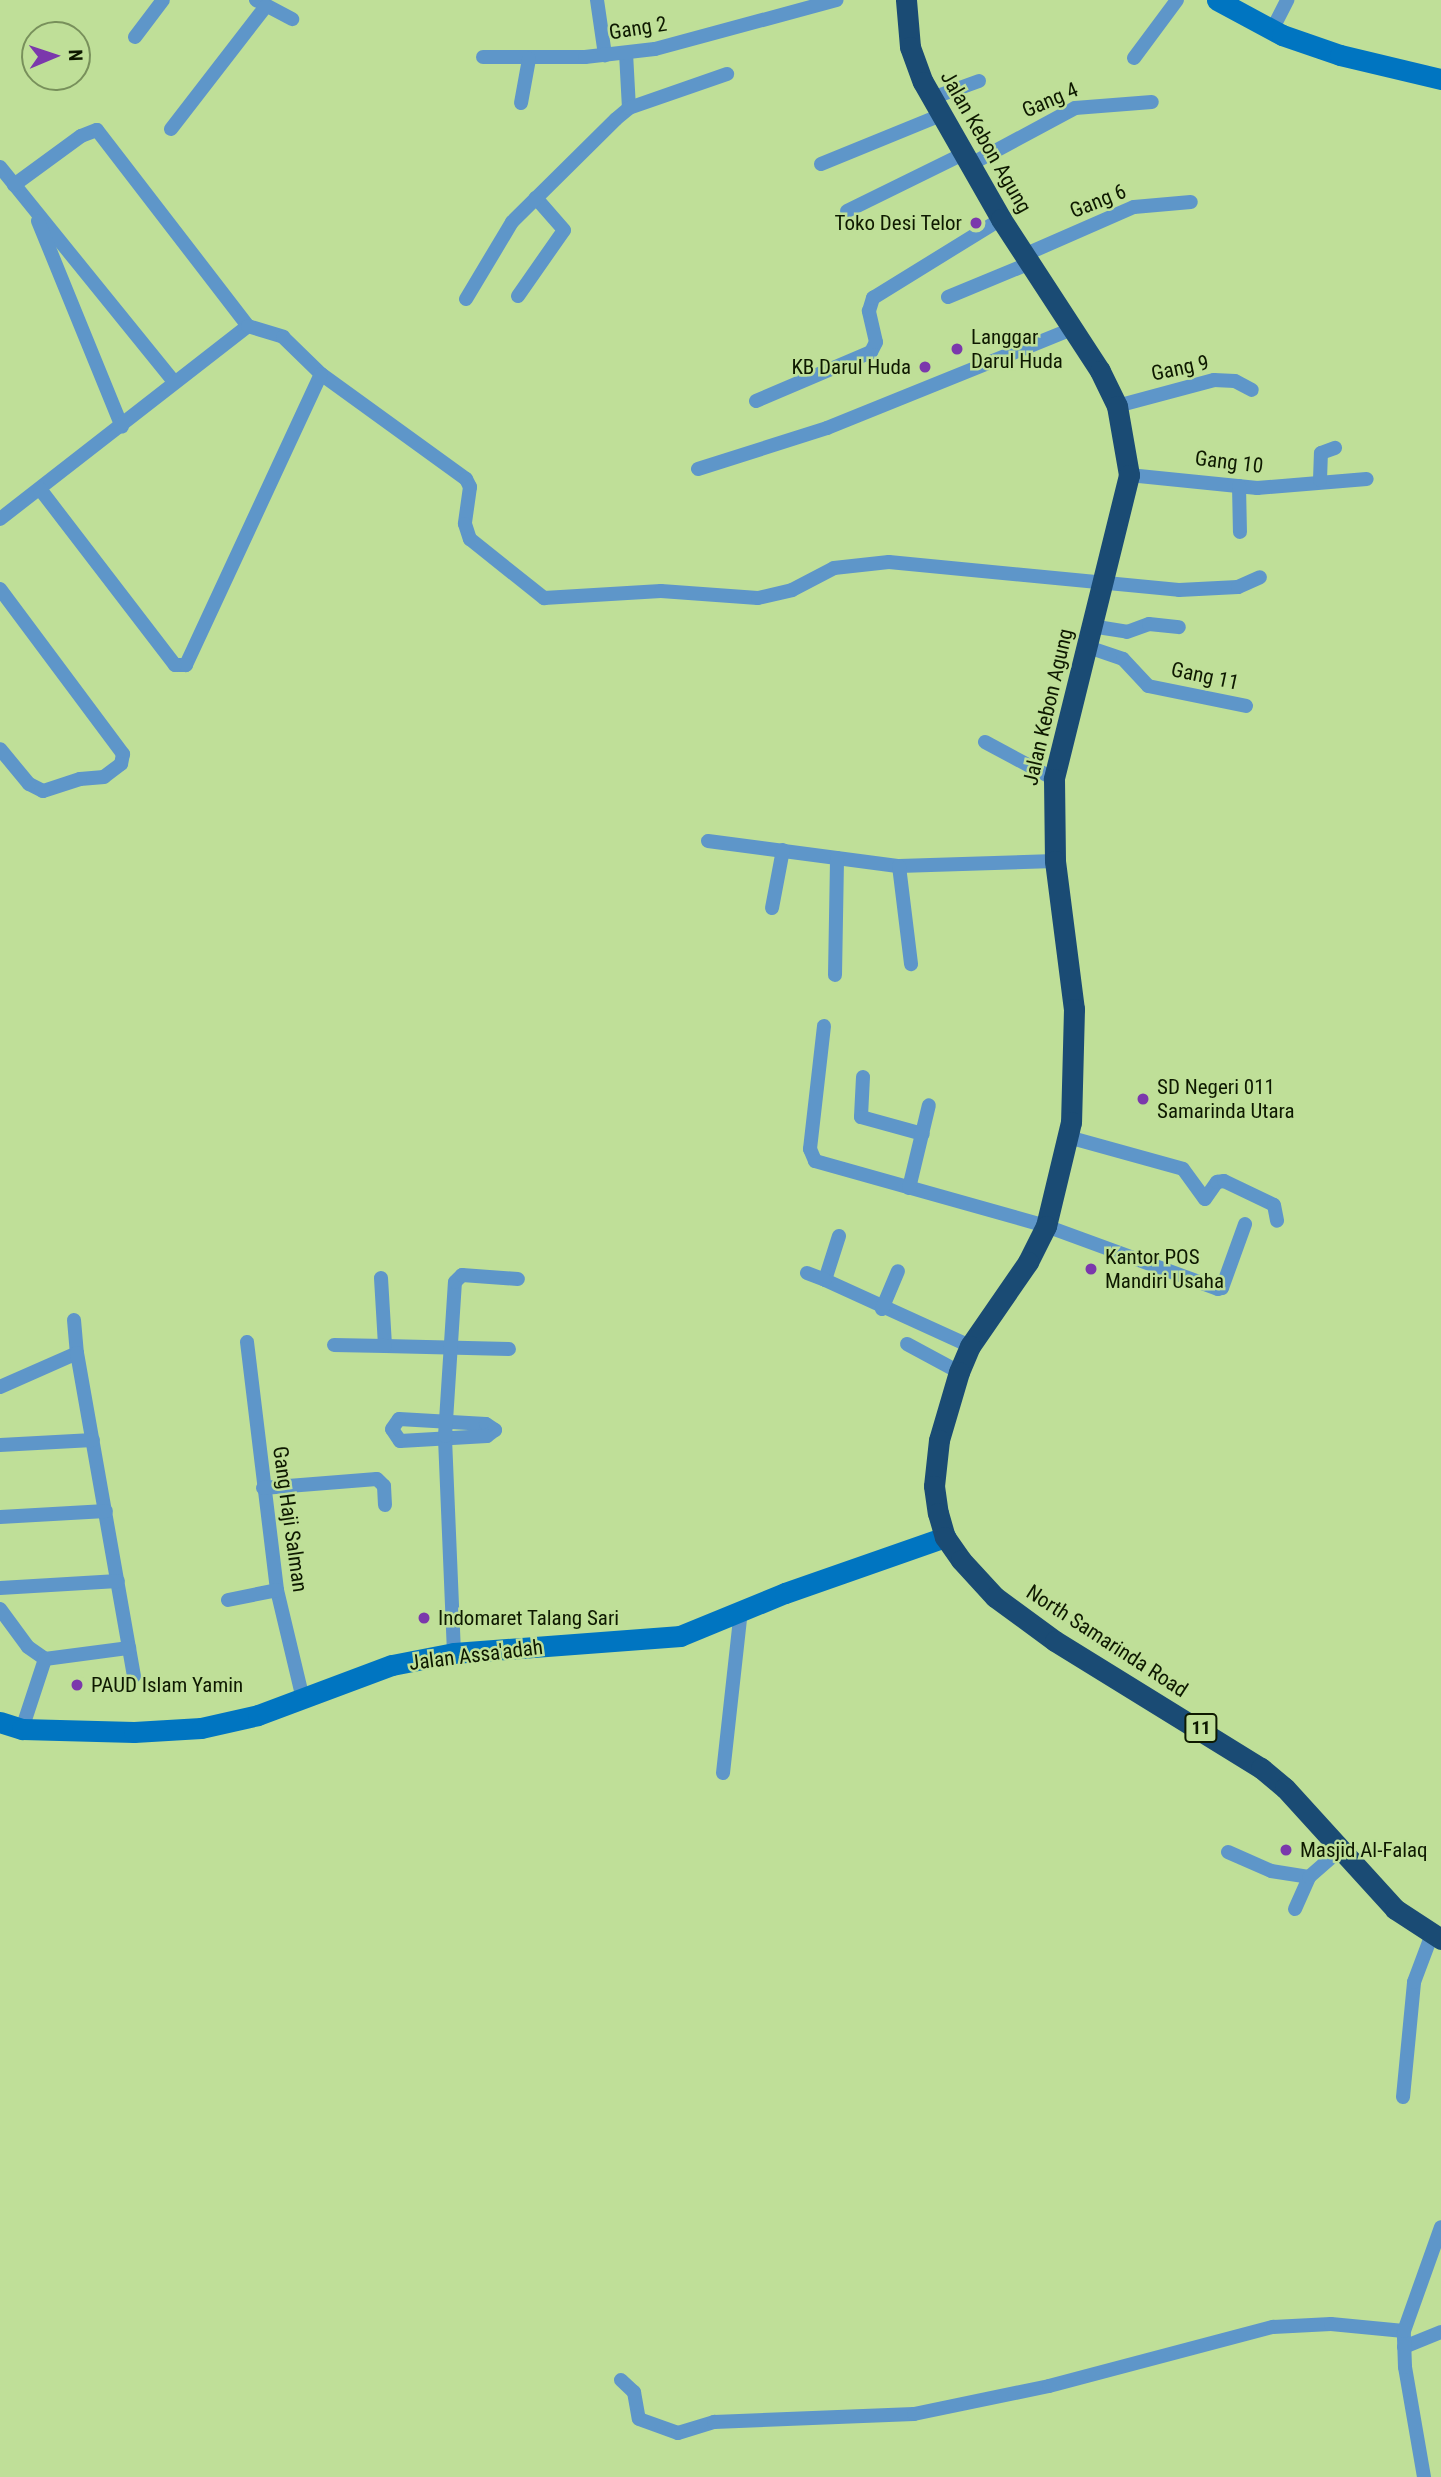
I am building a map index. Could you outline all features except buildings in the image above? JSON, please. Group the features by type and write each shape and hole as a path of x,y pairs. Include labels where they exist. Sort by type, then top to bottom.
{"highway":[{"name":"Jalan Kebon Agung","path":"906,0 910,47 937,106 969,158 1001,219 1074,328 1117,406 1129,475 1054,779 1055,861 1074,1009 1074,1087 1068,1136 1046,1226 1028,1262 970,1346 959,1372 935,1464 934,1486 945,1537"},
{"name":"North Samarinda Road","path":"945,1537 995,1597 1055,1641 1261,1768 1405,1918 1436,1937"}],"street":[{"path":"135,37 163,0"},
{"path":"597,0 605,55"},
{"name":"Gang 2","path":"483,57 529,59 626,53 675,45 836,0"},
{"path":"1134,58 1177,0"},
{"path":"1217,0 1272,30 1340,55 1441,79"},
{"path":"1272,30 1287,0"},
{"path":"170,129 261,3 292,19"},
{"path":"626,53 629,108"},
{"path":"521,103 529,59"},
{"path":"466,299 512,222 629,108 727,74"},
{"path":"821,164 937,106 979,81"},
{"name":"Gang 4","path":"847,211 1075,108 1152,102"},
{"path":"14,185 81,136 97,130 248,326 283,337 320,374 466,480 470,487 466,524 470,539 544,598 661,591 758,597 792,590 834,568 889,562 975,567 1004,576 1103,584 1224,589 1260,577"},
{"path":"0,167 35,214 173,382"},
{"path":"518,296 564,230 536,198"},
{"name":"Gang 6","path":"948,298 1114,213 1191,202"},
{"path":"35,214 122,427"},
{"path":"757,401 871,352 876,342 869,311 873,298 1001,219"},
{"path":"0,519 122,427 173,382 248,326"},
{"path":"698,469 827,428 1074,328"},
{"path":"40,489 175,665 186,665 320,374"},
{"name":"Gang 9","path":"1117,406 1214,380 1236,381 1252,390"},
{"path":"1320,480 1321,453 1335,448"},
{"name":"Gang 10","path":"1129,475 1274,488 1320,480 1367,479"},
{"path":"1239,486 1240,532"},
{"path":"0,589 123,754 121,764 104,777 80,779 43,791 29,784 0,749"},
{"path":"1088,636 1127,632 1149,624 1179,627"},
{"name":"Gang 11","path":"1088,636 1123,659 1149,685 1246,706"},
{"path":"985,742 1054,779"},
{"path":"708,841 899,866 1055,861"},
{"path":"772,908 783,850"},
{"path":"835,975 837,858"},
{"path":"899,866 911,964"},
{"path":"824,1026 811,1156 821,1164 1046,1226 1221,1289 1245,1224"},
{"path":"863,1077 861,1117 923,1133"},
{"path":"909,1188 929,1105"},
{"path":"1068,1136 1183,1169 1205,1199 1218,1181 1233,1185 1274,1205 1277,1221"},
{"path":"825,1280 839,1236"},
{"path":"882,1309 898,1271"},
{"path":"807,1273 882,1309 970,1346"},
{"path":"454,1653 445,1421 457,1279 463,1275 518,1279"},
{"path":"381,1278 385,1346"},
{"path":"74,1320 77,1353 134,1676"},
{"name":"Gang Haji Salman","path":"247,1342 277,1590 303,1699"},
{"path":"907,1344 959,1372"},
{"path":"334,1345 509,1349"},
{"path":"0,1387 77,1353"},
{"path":"399,1419 486,1424 495,1430 486,1436 445,1436 400,1440 392,1429 399,1419"},
{"path":"0,1445 93,1440"},
{"path":"263,1488 377,1479 384,1486 385,1505"},
{"path":"0,1517 106,1511"},
{"name":"Jalan Assa'adah","path":"6,1726 134,1732 201,1728 303,1699 359,1675 454,1653 680,1636 945,1537"},
{"path":"0,1588 118,1581"},
{"path":"228,1600 277,1590"},
{"path":"0,1609 28,1647 45,1659 129,1648"},
{"path":"723,1773 741,1611"},
{"path":"6,1726 45,1659"},
{"path":"1295,1909 1309,1877 1341,1849"},
{"path":"1228,1852 1271,1871 1309,1877"},
{"path":"1403,2097 1414,1982 1436,1937"},
{"path":"1424,2477 1404,2347 1404,2331 1441,2227"},
{"path":"621,2380 634,2392 639,2419 678,2433 714,2421 914,2414 1049,2386 1273,2328 1331,2324 1404,2331"},
{"path":"1404,2347 1441,2332"}],"place":[{"name":"Toko Desi Telor","path":"976,223"},
{"name":"Langgar Darul Huda","path":"957,349"},
{"name":"KB Darul Huda","path":"925,367"},
{"name":"SD Negeri 011 Samarinda Utara","path":"1143,1099"},
{"name":"Kantor POS Mandiri Usaha","path":"1091,1269"},
{"name":"Indomaret Talang Sari","path":"424,1618"},
{"name":"PAUD Islam Yamin","path":"77,1685"},
{"name":"Masjid Al-Falaq","path":"1286,1850"}]}
